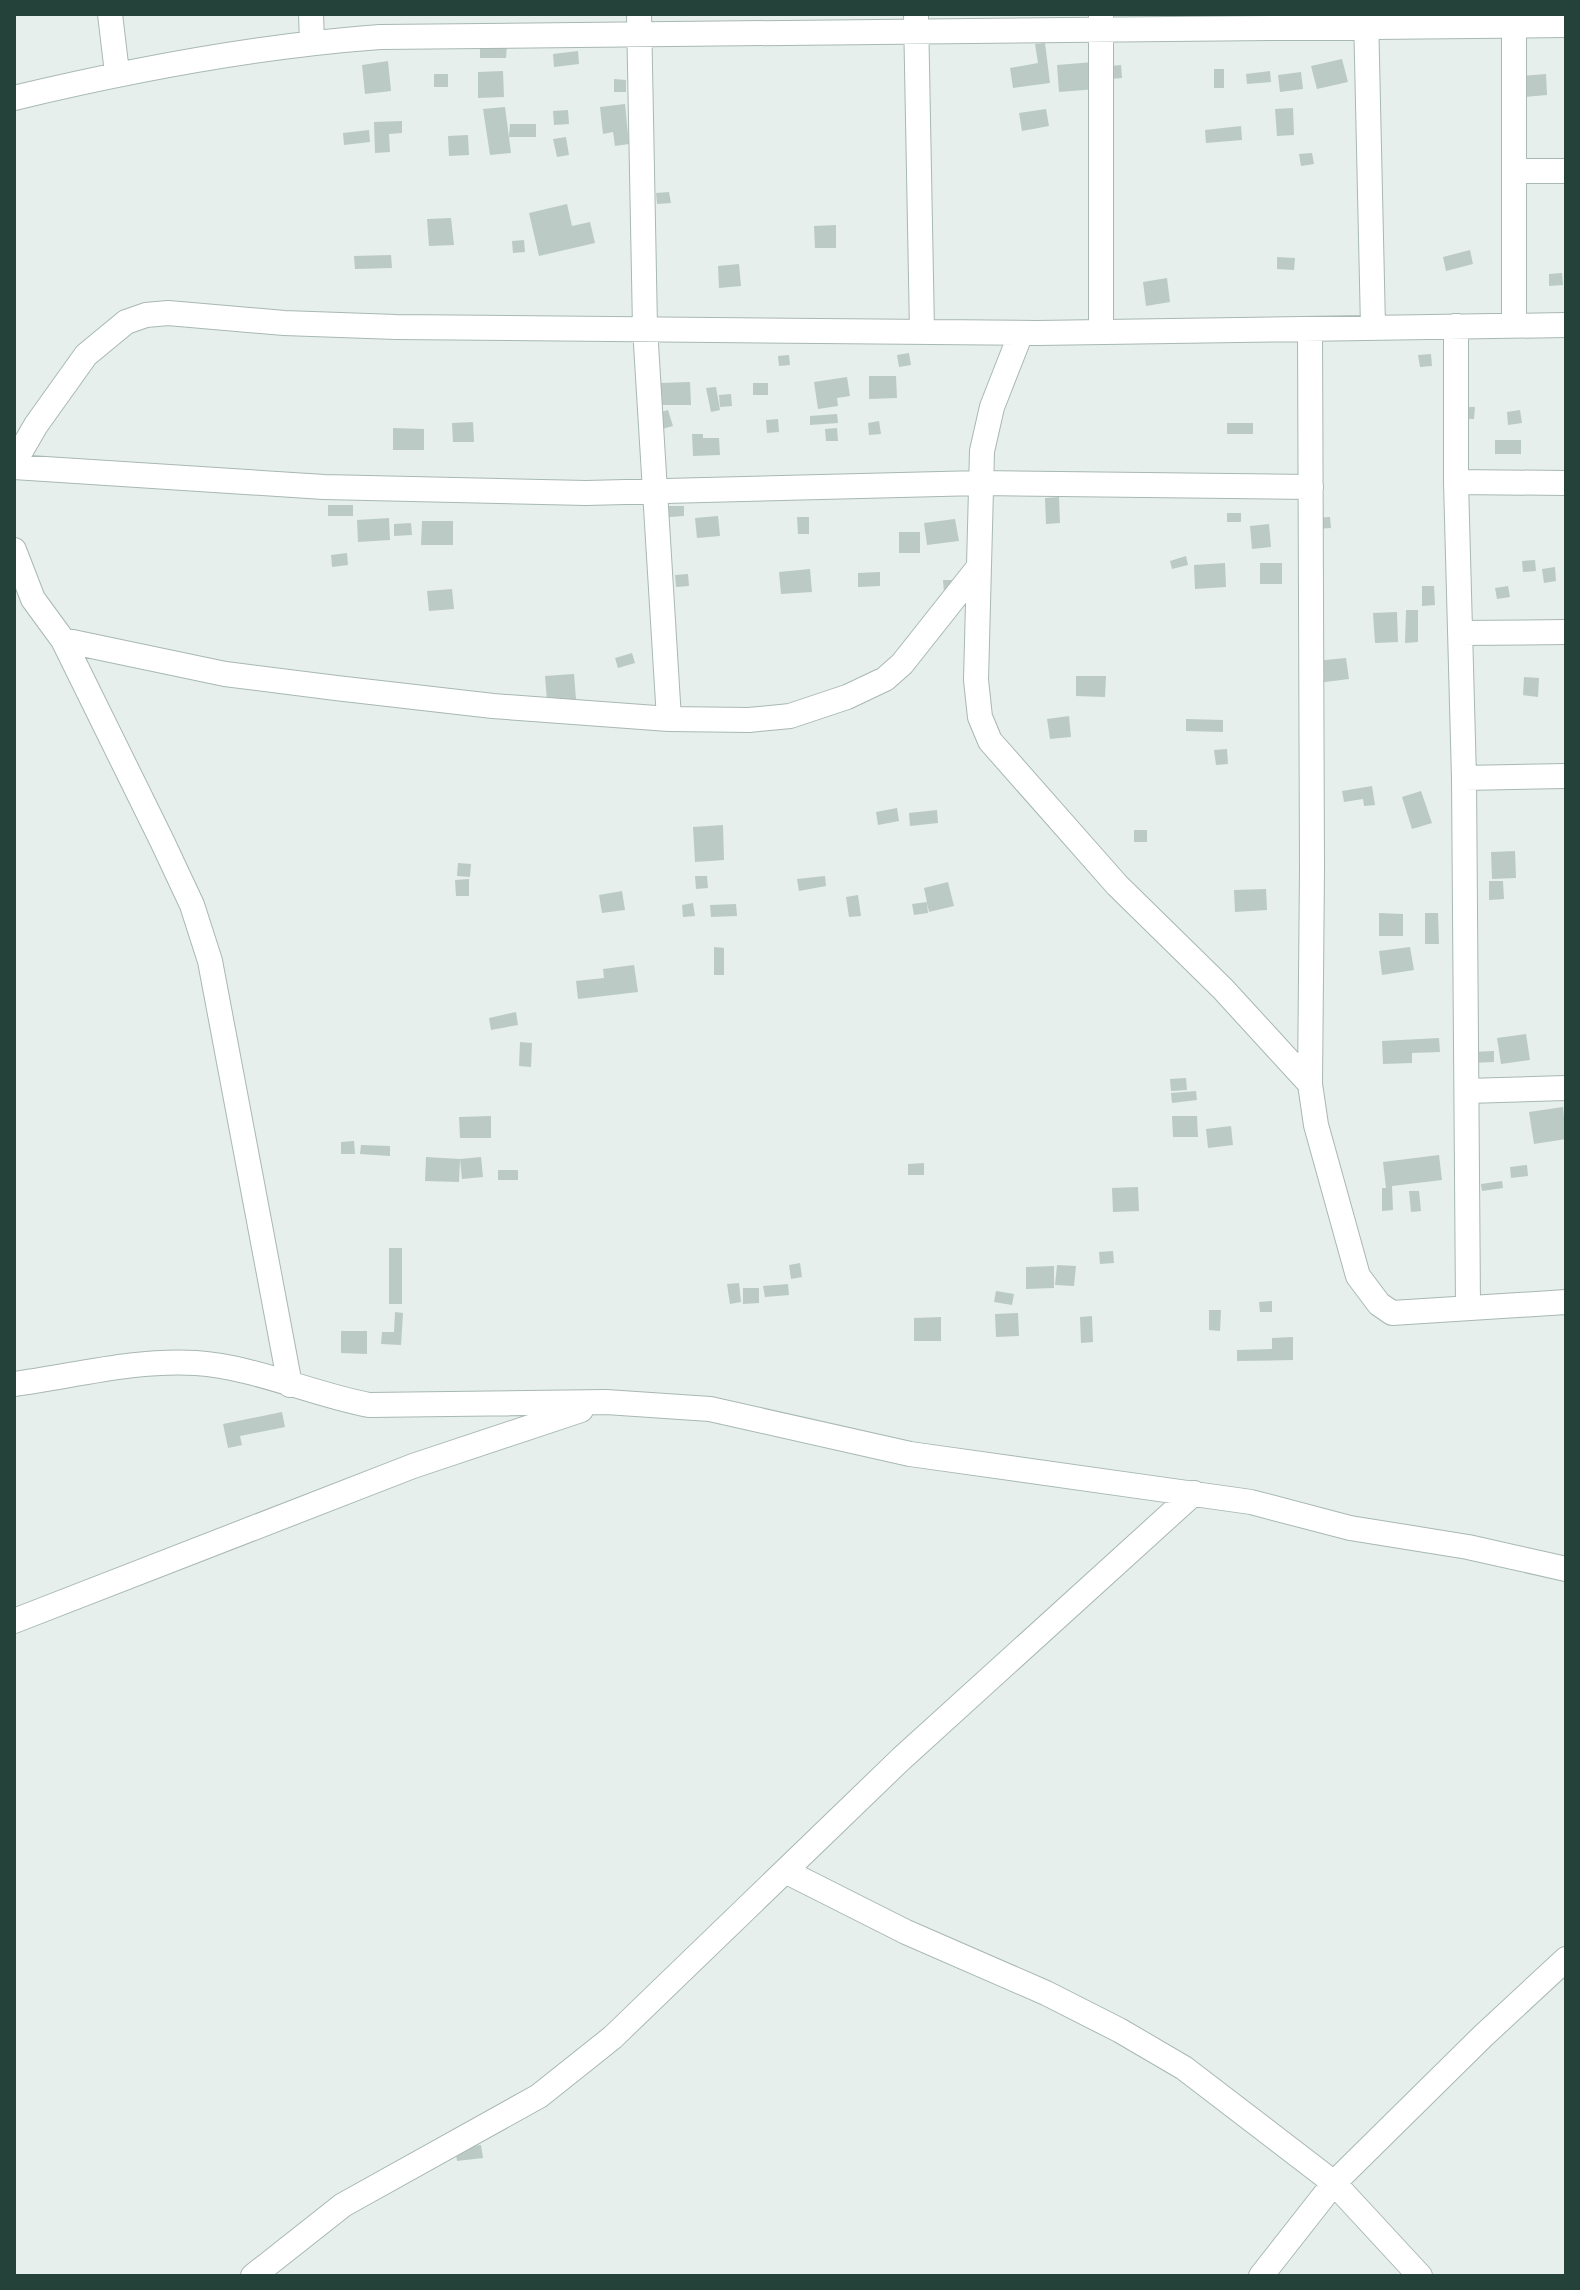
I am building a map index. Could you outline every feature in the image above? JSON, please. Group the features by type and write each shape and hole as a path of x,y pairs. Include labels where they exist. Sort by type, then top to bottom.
{"street":[{"path":"110,14 117,73"},
{"path":"311,14 312,42"},
{"path":"14,98 117,73 312,42 639,24 1514,20 1566,25"},
{"path":"1514,20 1514,325"},
{"path":"1366,21 1373,327"},
{"path":"1101,22 1101,332"},
{"path":"916,23 922,331"},
{"path":"639,24 645,328 669,719"},
{"path":"1514,171 1566,171"},
{"path":"1311,487 980,483 586,493 324,487 14,465 36,425 86,355 126,322 146,315 168,313 284,323 396,327 1021,333 1566,325"},
{"path":"1456,326 1456,482 1464,778 1468,1307"},
{"path":"1310,329 1310,1084 1316,1125 1358,1276 1379,1304 1392,1313 1566,1302"},
{"path":"1021,333 992,407 982,451 976,680 980,717 990,741 1117,885 1223,989 1310,1084"},
{"path":"1456,482 1566,483"},
{"path":"14,550 33,599 63,640 192,905 210,961 290,1385"},
{"path":"63,640 225,674 493,706 669,719 749,720 790,716 847,697 885,679 902,664 978,568"},
{"path":"1460,633 1566,632"},
{"path":"1464,778 1566,776"},
{"path":"1467,1091 1566,1088"},
{"path":"14,1384 138,1366 196,1363 244,1371 330,1398 369,1405 606,1402 710,1409 910,1454 1251,1502 1350,1528 1468,1547 1566,1569"},
{"path":"14,1621 413,1466 606,1402"},
{"path":"253,2276 343,2205 539,2096 613,2037 901,1759 1194,1493"},
{"path":"785,1871 906,1932 1046,1993 1184,2068 1334,2183 1420,2276"},
{"path":"1261,2276 1334,2183 1566,1959"}],"building":[{"path":"1045,43 1050,83 1013,88 1010,68 1038,63 1035,44"},
{"path":"480,46 507,46 506,58 480,58"},
{"path":"578,51 579,64 554,67 553,54"},
{"path":"1342,59 1348,82 1317,89 1311,66"},
{"path":"388,61 391,91 365,94 362,65"},
{"path":"1094,62 1097,89 1059,92 1057,65"},
{"path":"1121,65 1122,78 1110,79 1109,66"},
{"path":"1214,69 1224,69 1224,88 1214,88"},
{"path":"503,71 504,97 478,98 478,72"},
{"path":"1270,71 1271,82 1247,84 1246,74"},
{"path":"1301,72 1303,89 1280,92 1278,75"},
{"path":"434,74 448,74 448,87 434,87"},
{"path":"1546,74 1547,95 1524,97 1522,76"},
{"path":"614,79 626,80 626,92 614,92"},
{"path":"625,104 629,144 615,146 613,132 603,134 600,107"},
{"path":"505,107 511,153 490,155 483,109"},
{"path":"1293,108 1294,135 1277,136 1275,109"},
{"path":"1046,109 1049,126 1022,131 1019,113"},
{"path":"568,110 569,124 554,125 553,111"},
{"path":"402,121 402,133 389,134 390,152 375,153 374,122"},
{"path":"510,124 536,124 536,137 509,137"},
{"path":"1241,126 1242,140 1206,143 1205,130"},
{"path":"369,130 370,142 344,145 343,133"},
{"path":"468,135 469,155 449,156 448,136"},
{"path":"566,137 569,155 557,157 553,139"},
{"path":"1312,153 1314,164 1301,166 1299,154"},
{"path":"669,192 671,203 657,204 656,193"},
{"path":"567,204 572,226 590,222 595,243 539,256 529,213"},
{"path":"451,218 454,245 429,246 427,219"},
{"path":"836,225 836,248 815,248 814,226"},
{"path":"524,240 525,252 513,253 512,241"},
{"path":"1470,250 1473,264 1446,271 1443,257"},
{"path":"391,255 392,268 355,269 354,256"},
{"path":"1277,257 1295,258 1294,270 1277,269"},
{"path":"739,264 741,286 719,288 718,266"},
{"path":"1562,273 1563,285 1549,286 1549,274"},
{"path":"1167,278 1170,302 1146,306 1143,282"},
{"path":"909,353 911,365 899,367 897,355"},
{"path":"1431,354 1432,366 1420,367 1418,355"},
{"path":"789,355 790,365 779,366 778,356"},
{"path":"869,376 896,376 897,398 869,399"},
{"path":"847,377 850,396 837,398 838,406 818,409 814,382"},
{"path":"690,382 691,405 659,405 659,383"},
{"path":"753,383 768,383 768,395 753,395"},
{"path":"716,387 720,410 711,412 706,388"},
{"path":"731,394 732,406 720,407 719,395"},
{"path":"1460,407 1475,407 1474,419 1460,419"},
{"path":"668,410 673,426 662,429 657,413"},
{"path":"1520,410 1522,423 1508,425 1507,412"},
{"path":"837,414 838,423 810,425 810,416"},
{"path":"778,419 779,432 767,433 766,420"},
{"path":"879,421 881,434 869,435 868,423"},
{"path":"473,422 474,442 453,442 452,423"},
{"path":"1227,423 1253,423 1253,434 1227,434"},
{"path":"393,428 424,429 424,450 393,450"},
{"path":"837,428 838,441 826,441 825,429"},
{"path":"692,434 719,438 720,455 693,456"},
{"path":"1495,440 1521,440 1521,454 1495,454"},
{"path":"1059,497 1060,523 1046,524 1045,498"},
{"path":"328,505 353,505 353,516 328,516"},
{"path":"668,506 684,506 684,516 669,517"},
{"path":"1227,513 1241,513 1241,522 1227,522"},
{"path":"718,516 720,536 697,538 695,518"},
{"path":"797,517 809,517 809,534 798,534"},
{"path":"1330,517 1331,528 1315,529 1314,518"},
{"path":"389,518 390,540 358,542 357,520"},
{"path":"955,519 959,541 927,545 924,523"},
{"path":"422,521 453,521 453,545 421,545"},
{"path":"411,523 412,535 394,536 394,524"},
{"path":"1269,524 1271,547 1252,549 1250,526"},
{"path":"899,532 920,532 920,553 899,553"},
{"path":"347,553 348,565 332,567 331,555"},
{"path":"1186,556 1188,565 1172,569 1170,561"},
{"path":"1535,560 1536,571 1523,572 1522,561"},
{"path":"1225,563 1226,587 1195,589 1194,565"},
{"path":"1260,563 1282,563 1282,584 1260,584"},
{"path":"1555,567 1556,581 1544,583 1542,569"},
{"path":"810,569 812,592 781,594 779,572"},
{"path":"880,572 880,586 858,587 858,573"},
{"path":"688,574 689,586 676,587 675,575"},
{"path":"943,580 956,580 944,593"},
{"path":"1422,586 1434,586 1435,605 1422,606"},
{"path":"1508,586 1510,597 1497,599 1495,588"},
{"path":"452,589 454,609 429,611 427,591"},
{"path":"1406,610 1418,610 1418,642 1405,643"},
{"path":"1397,612 1398,642 1375,643 1373,613"},
{"path":"632,653 635,663 618,668 615,658"},
{"path":"1346,658 1349,679 1317,683 1315,661"},
{"path":"574,674 576,699 547,701 545,676"},
{"path":"1076,676 1106,676 1105,697 1076,696"},
{"path":"1524,677 1539,678 1538,697 1523,695"},
{"path":"1069,716 1071,737 1050,739 1047,719"},
{"path":"1186,719 1223,720 1223,732 1186,731"},
{"path":"1227,749 1228,764 1216,765 1214,750"},
{"path":"1372,786 1375,805 1364,806 1363,799 1344,802 1342,791"},
{"path":"1421,791 1432,823 1412,829 1402,797"},
{"path":"897,808 899,821 878,825 876,812"},
{"path":"937,810 938,823 910,826 909,813"},
{"path":"723,825 724,860 695,862 693,827"},
{"path":"1134,830 1147,830 1147,842 1134,842"},
{"path":"1515,851 1516,878 1492,879 1491,852"},
{"path":"458,863 471,864 470,877 457,876"},
{"path":"695,876 707,876 708,888 696,889"},
{"path":"825,876 826,886 799,891 797,879"},
{"path":"469,879 469,896 456,896 455,880"},
{"path":"1489,881 1503,881 1504,899 1489,900"},
{"path":"948,882 954,906 929,912 924,888"},
{"path":"1266,889 1267,910 1235,912 1234,890"},
{"path":"622,891 625,910 602,913 599,895"},
{"path":"858,895 861,916 849,917 846,897"},
{"path":"927,902 928,913 914,915 912,904"},
{"path":"693,903 695,916 683,917 682,905"},
{"path":"736,904 737,916 711,917 710,905"},
{"path":"1379,913 1403,914 1403,936 1379,936"},
{"path":"1425,913 1438,913 1439,944 1425,944"},
{"path":"714,947 724,948 724,975 714,975"},
{"path":"1410,947 1414,970 1382,975 1379,951"},
{"path":"634,965 638,992 578,999 576,981 604,978 603,969"},
{"path":"516,1012 518,1025 491,1030 489,1018"},
{"path":"1526,1034 1530,1060 1501,1064 1497,1038"},
{"path":"1439,1038 1440,1052 1412,1053 1412,1063 1383,1064 1382,1041"},
{"path":"520,1042 532,1043 531,1067 519,1066"},
{"path":"1494,1051 1494,1062 1471,1063 1470,1052"},
{"path":"1186,1078 1187,1090 1171,1091 1170,1079"},
{"path":"1196,1091 1197,1100 1172,1103 1171,1093"},
{"path":"1563,1107 1566,1139 1534,1144 1529,1112"},
{"path":"491,1116 491,1138 460,1138 459,1117"},
{"path":"1172,1116 1197,1116 1198,1137 1173,1137"},
{"path":"1231,1126 1233,1145 1208,1148 1206,1129"},
{"path":"354,1141 355,1154 341,1154 341,1142"},
{"path":"361,1145 390,1146 390,1156 360,1154"},
{"path":"1439,1155 1442,1180 1392,1186 1393,1210 1382,1211 1382,1188 1386,1188 1383,1162"},
{"path":"426,1157 460,1159 459,1182 425,1181"},
{"path":"481,1157 483,1177 462,1179 460,1159"},
{"path":"924,1163 924,1175 908,1175 908,1164"},
{"path":"1527,1165 1528,1176 1511,1178 1510,1167"},
{"path":"498,1170 518,1170 518,1180 498,1180"},
{"path":"1502,1181 1503,1188 1482,1191 1481,1184"},
{"path":"1138,1187 1139,1211 1113,1212 1112,1188"},
{"path":"1409,1191 1419,1191 1421,1211 1411,1212"},
{"path":"389,1248 402,1248 402,1304 389,1304"},
{"path":"1113,1251 1114,1263 1100,1264 1099,1252"},
{"path":"800,1263 802,1277 791,1279 789,1265"},
{"path":"1057,1265 1076,1266 1074,1286 1055,1285"},
{"path":"1054,1266 1054,1288 1026,1289 1026,1267"},
{"path":"739,1283 741,1302 730,1304 727,1284"},
{"path":"788,1284 789,1295 765,1297 763,1286"},
{"path":"743,1288 759,1288 759,1303 743,1304"},
{"path":"996,1291 1014,1294 1012,1305 994,1302"},
{"path":"1272,1301 1272,1312 1260,1312 1259,1302"},
{"path":"1209,1310 1221,1310 1220,1331 1209,1330"},
{"path":"395,1312 403,1313 401,1345 381,1344 382,1332 394,1332"},
{"path":"1018,1313 1019,1336 996,1337 995,1314"},
{"path":"1092,1316 1093,1342 1081,1343 1080,1317"},
{"path":"941,1317 941,1341 914,1341 914,1318"},
{"path":"341,1331 367,1331 367,1354 341,1353"},
{"path":"1293,1337 1293,1360 1237,1361 1237,1350 1272,1349 1272,1338"},
{"path":"282,1412 285,1427 240,1436 242,1445 228,1448 223,1424"},
{"path":"481,2145 483,2158 457,2161 455,2148"}]}
